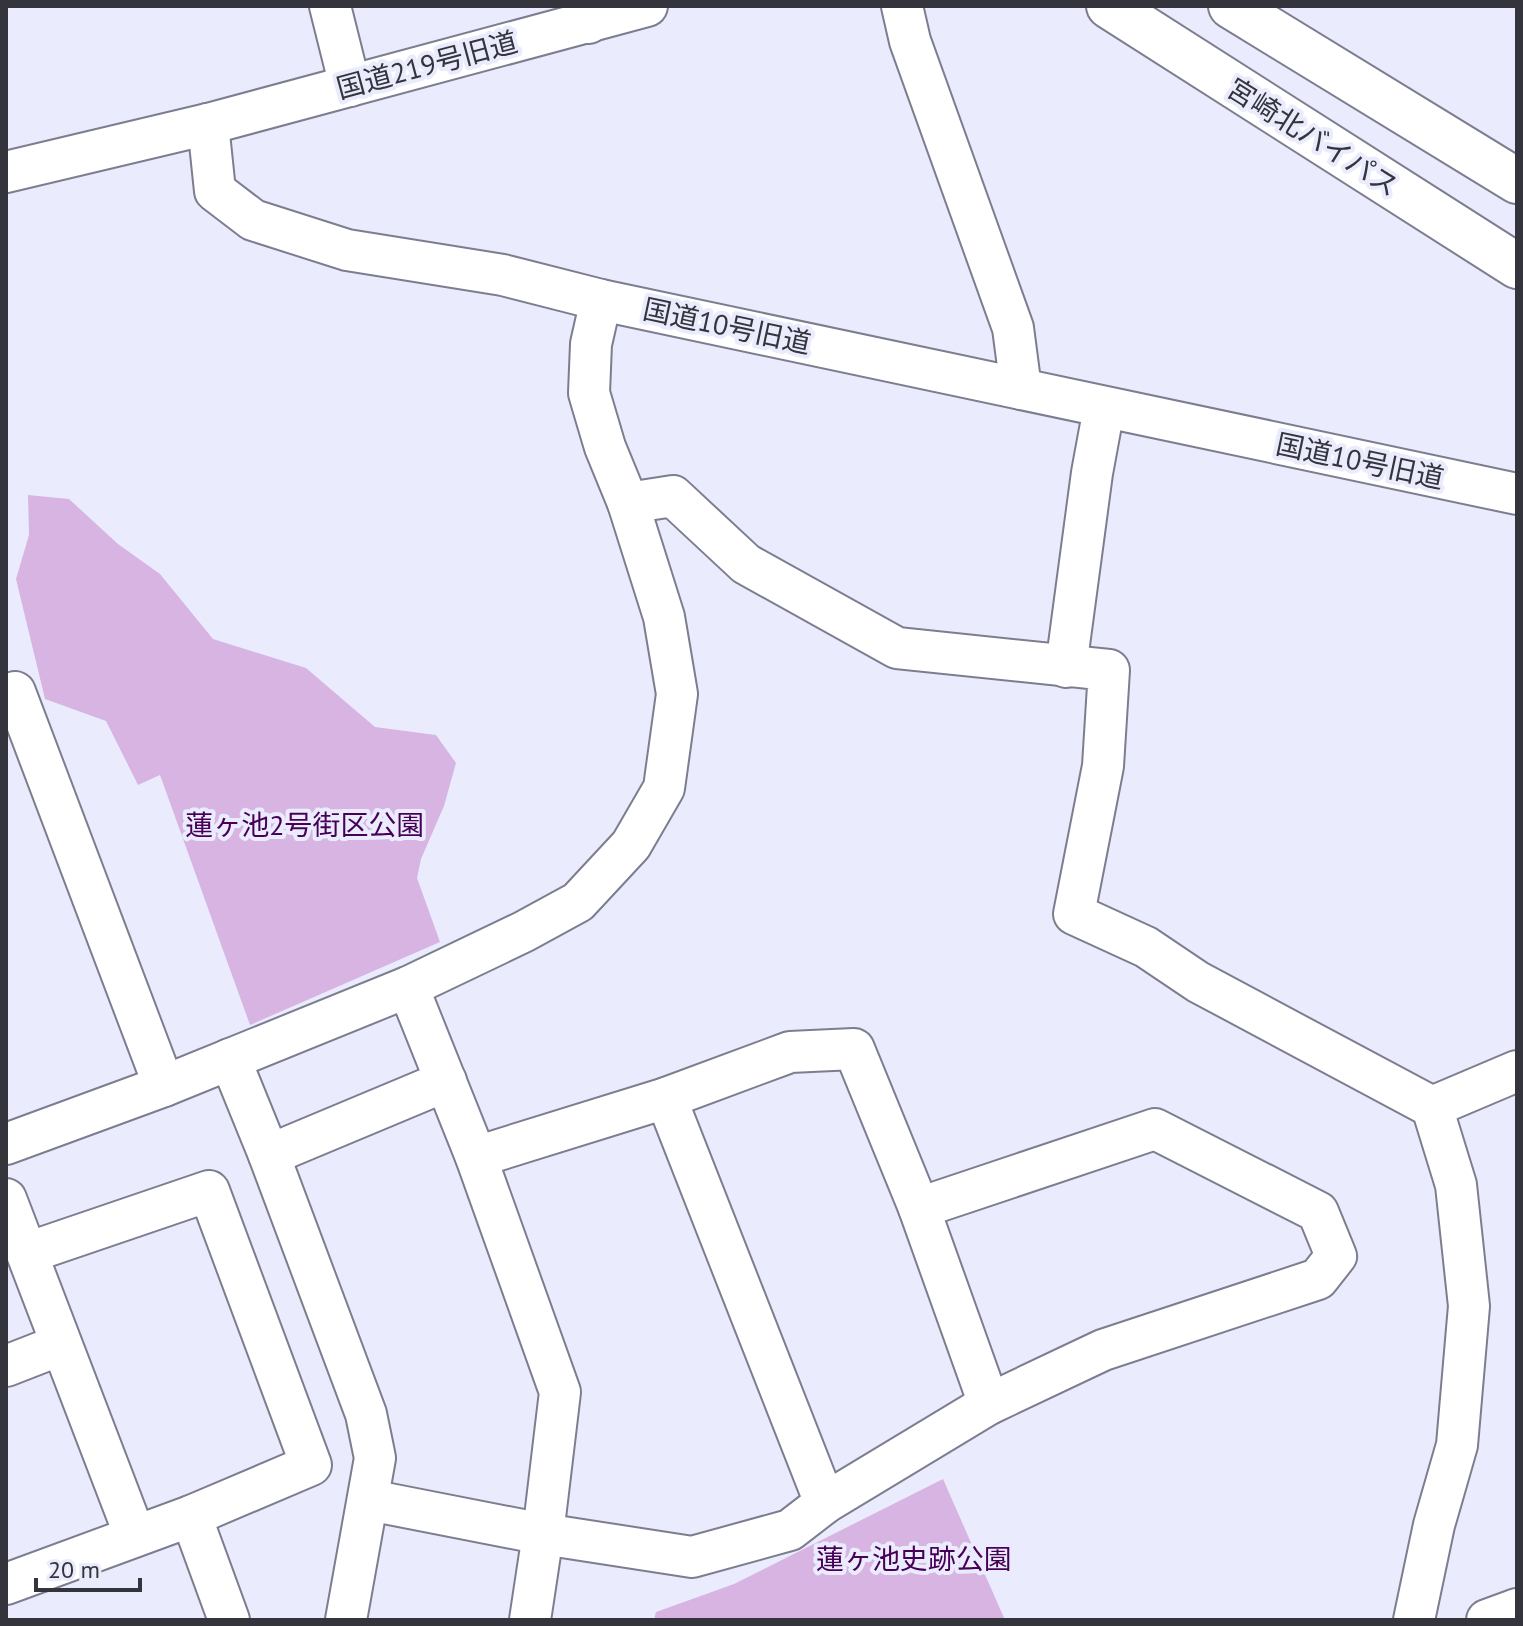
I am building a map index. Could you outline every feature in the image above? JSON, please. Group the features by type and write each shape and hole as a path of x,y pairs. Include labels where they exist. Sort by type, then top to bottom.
{"highway":[{"name":"宮崎北バイパス","path":"1109,6 1517,266"},
{"path":"1147,6 1179,52"},
{"path":"1231,6 1271,18 1517,181"}],"street":[{"path":"330,6 350,86"},
{"name":"国道219号旧道","path":"208,124 594,14 647,6"},
{"path":"902,6 910,41 1013,328 1021,389"},
{"path":"6,172 208,124"},
{"name":"国道10号旧道","path":"208,124 215,191 253,220 347,250 503,275 601,300 1517,494"},
{"path":"6,1144 164,1086 408,987 523,932 578,902 631,845 664,788 677,694 664,617 589,393 591,344 601,300"},
{"path":"1066,667 1092,473 1104,408"},
{"path":"628,503 673,496 746,564 897,648 1109,670 1103,766 1074,914 1146,947 1198,982 1432,1107 1456,1185 1469,1306 1457,1445 1434,1525 1414,1620"},
{"path":"6,695 15,692 164,1086"},
{"path":"408,987 476,1157 560,1392 530,1620"},
{"path":"476,1157 666,1098 790,1052 854,1049 919,1208 989,1404"},
{"path":"230,1059 366,1414 375,1458 346,1620"},
{"path":"1432,1107 1517,1071"},
{"path":"269,1155 446,1081"},
{"path":"666,1098 825,1503"},
{"path":"369,1500 543,1534 692,1557 790,1530 825,1503 989,1404 1103,1350 1318,1279 1336,1256 1318,1212 1155,1129 919,1208"},
{"path":"6,1584 191,1516 311,1465 209,1191 27,1253"},
{"path":"6,1199 135,1536"},
{"path":"6,1366 60,1345"},
{"path":"191,1516 229,1620"},
{"path":"1487,1620 1517,1609"}],"green space":[{"name":"蓮ヶ池2号街区公園","path":"28,495 69,499 118,544 160,574 213,639 306,668 375,727 436,735 456,763 444,806 421,859 417,878 440,942 250,1025 160,775 138,785 106,721 45,699 16,579 29,535"},
{"name":"蓮ヶ池史跡公園","path":"943,1479 1005,1620 654,1620 656,1612 734,1584"}]}
